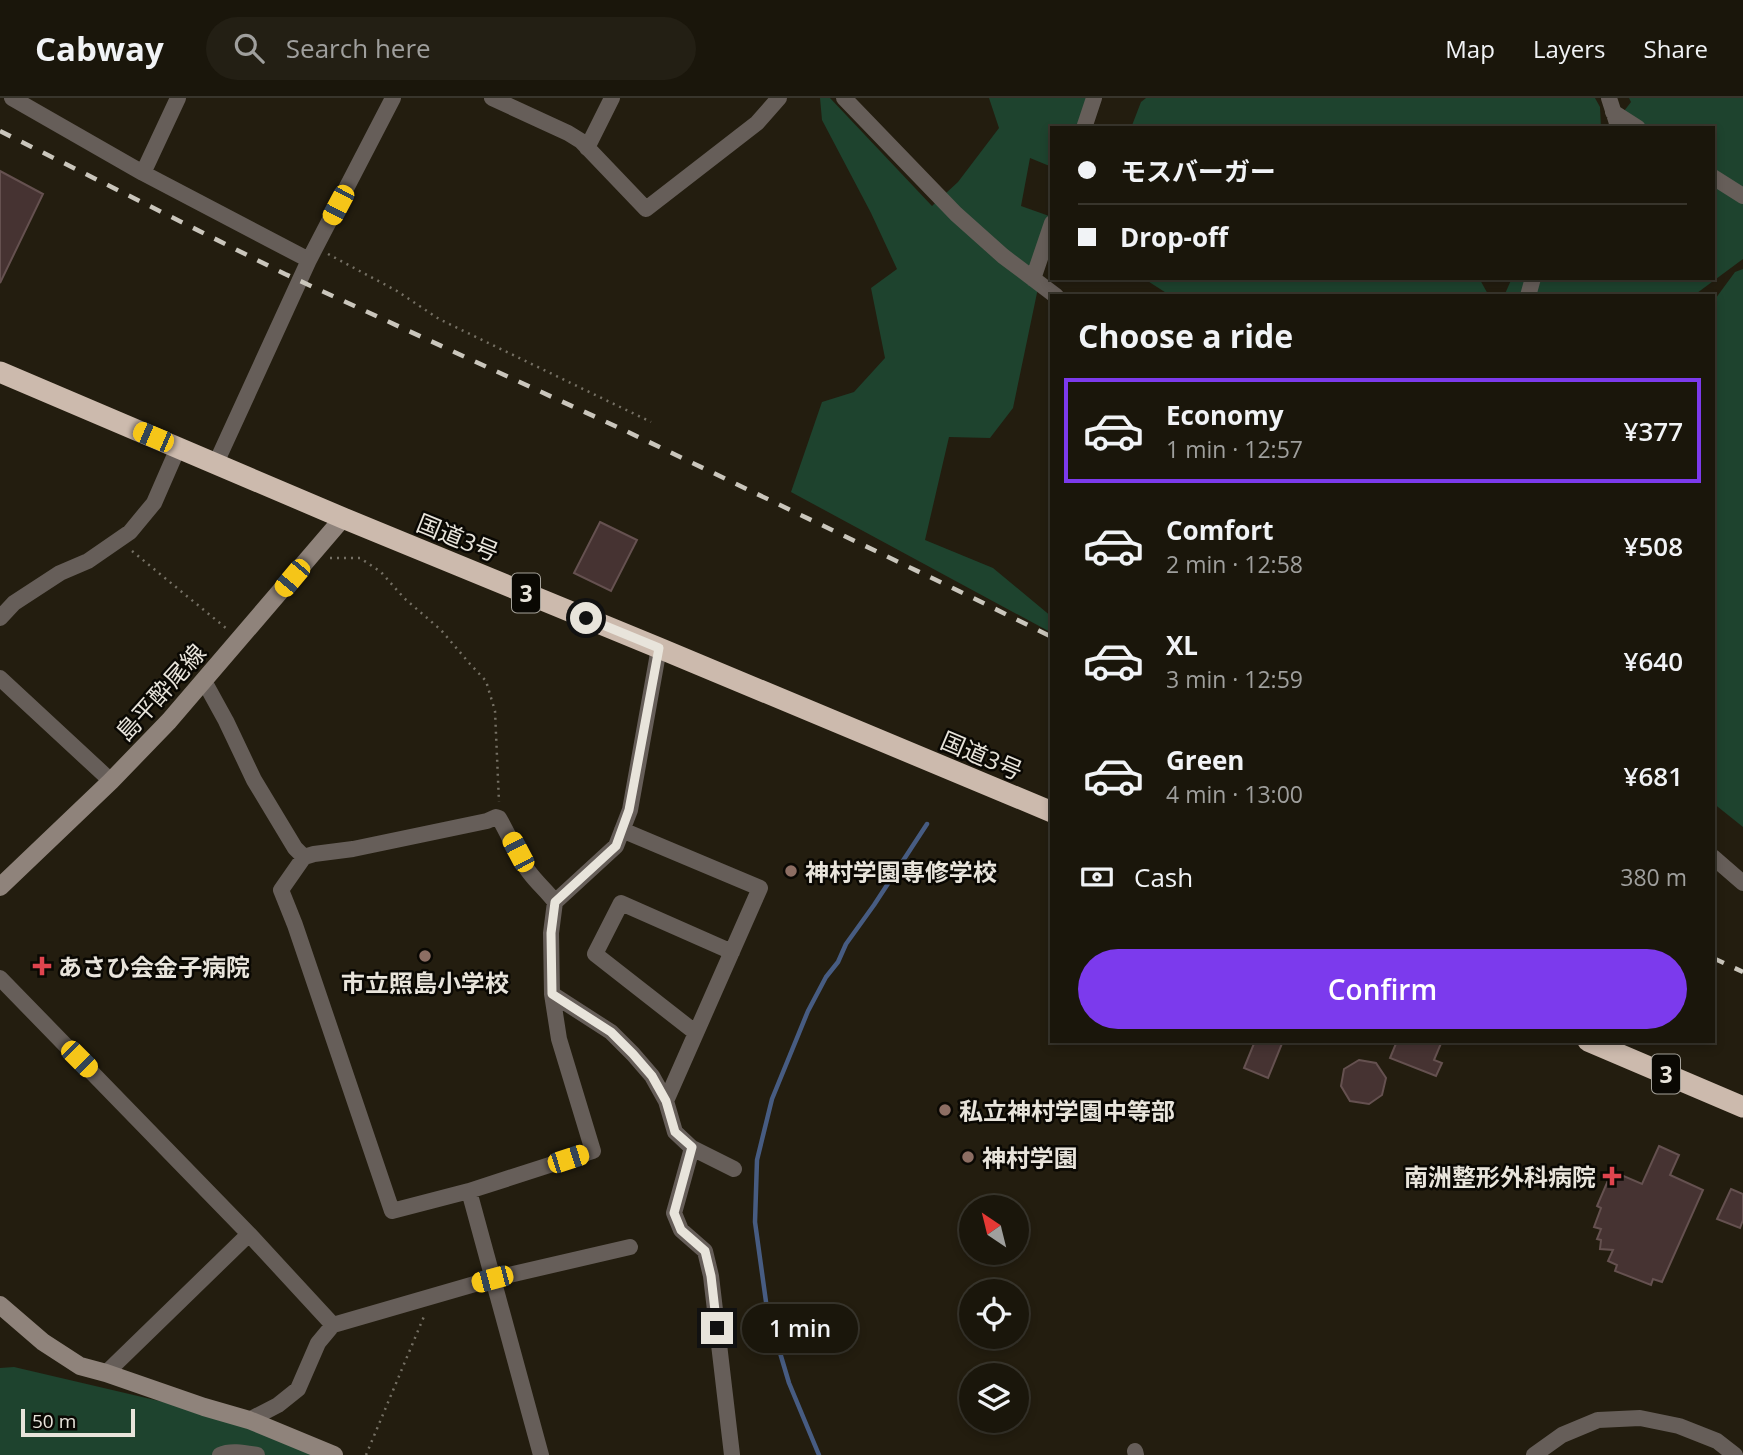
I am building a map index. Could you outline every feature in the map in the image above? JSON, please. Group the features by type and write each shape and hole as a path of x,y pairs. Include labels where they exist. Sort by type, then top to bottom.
{"highway":[{"name":"国道3号","path":"0,373 1050,812"},
{"name":"3","path":"1593,1043 1743,1107"}],"main road":[{"name":"島平酔尾線","path":"0,887 111,781 169,721 343,518"},
{"path":"0,1305 43,1342 80,1366 249,1420 333,1455"}],"street":[{"path":"143,173 178,98"},
{"path":"216,463 312,254 393,98"},
{"path":"492,98 568,133 587,148 646,209 757,123 779,98"},
{"path":"587,148 611,98"},
{"path":"844,98 956,214 1003,256 1053,294"},
{"path":"1085,126 1094,98"},
{"path":"17,99 143,173 312,254"},
{"path":"1613,112 1635,126"},
{"path":"1715,178 1743,196"},
{"path":"1033,279 1050,229"},
{"path":"0,618 14,603 48,580 88,561 130,532 154,503 178,448"},
{"path":"555,902 529,872 496,817 304,857 281,890 392,1210 469,1191 593,1151 559,1039 552,994 551,933 555,902 616,846 629,810 659,648"},
{"path":"0,678 111,781"},
{"path":"204,681 254,780 295,848 304,857"},
{"path":"622,830 760,888 666,1101"},
{"path":"1715,859 1743,883"},
{"path":"696,1033 595,954 621,903 732,952"},
{"path":"0,978 249,1234 333,1325"},
{"path":"552,994 611,1032 633,1054 652,1076 666,1101 675,1132 692,1147 734,1169"},
{"path":"692,1147 674,1213 681,1230 705,1251 711,1276 732,1455"},
{"path":"469,1191 541,1455"},
{"path":"106,1373 249,1234"},
{"path":"249,1420 278,1405 299,1389 318,1343 333,1325 492,1279 630,1247"},
{"path":"1534,1455 1562,1435 1598,1420 1640,1418 1679,1426 1717,1441 1735,1455"},
{"path":"220,1455 243,1452 257,1455"}],"path":[{"path":"312,254 397,291 439,319 651,422"},
{"path":"118,540 239,639"},
{"path":"309,558 360,558 381,572 404,598 441,630 486,681 495,711 499,818"},
{"path":"366,1455 433,1295"}],"green space":[{"path":"820,98 830,98 932,206 958,182 999,128 989,98 1089,98 1081,126 1050,126 1050,166 1030,158 1021,206 1050,216 1050,231 1013,408 990,438 949,437 925,540 993,568 1050,615 1050,632 791,492 822,402 854,392 885,358 871,288 897,269 822,120"},
{"path":"1146,98 1595,98 1600,107 1601,126 1132,126 1141,102"},
{"path":"1629,98 1743,98 1743,259 1715,280 1715,126 1613,126 1631,102"},
{"path":"1743,269 1743,827 1715,805 1715,299 1735,272"},
{"path":"1146,280 1480,280 1488,294 1203,294 1168,294"},
{"path":"1511,280 1715,280 1696,294 1505,294"},
{"path":"14,1367 202,1411 324,1455 0,1455 0,1368"}],"building":[{"path":"0,171 43,194 0,283"},
{"path":"600,522 637,540 611,591 574,573"},
{"path":"1254,1043 1282,1043 1268,1078 1244,1068"},
{"path":"1396,1043 1441,1043 1434,1060 1442,1063 1436,1076 1390,1058"},
{"path":"1359,1060 1376,1063 1386,1078 1382,1095 1369,1104 1350,1101 1341,1086 1344,1069"},
{"path":"1659,1146 1679,1155 1670,1175 1703,1190 1662,1282 1653,1279 1651,1285 1615,1271 1617,1265 1608,1261 1613,1250 1600,1249 1601,1240 1597,1239 1601,1229 1594,1227 1601,1208 1597,1206 1612,1171 1642,1184"},
{"path":"1731,1189 1743,1194 1743,1220 1740,1228 1717,1219"}],"waterway":[{"path":"819,1455 789,1383 767,1309 755,1222 757,1160 772,1099 808,1011 846,944 927,824"}],"railway":[{"path":"0,131 285,274 626,431 1050,636"},
{"path":"1715,959 1743,972"}],"place":[{"name":"神村学園専修学校","path":"791,871"},
{"name":"市立照島小学校","path":"425,956"},
{"name":"あさひ会金子病院","path":"42,966"},
{"name":"私立神村学園中等部","path":"945,1110"},
{"name":"神村学園","path":"968,1157"},
{"name":"南洲整形外科病院","path":"1612,1176"}],"route":[{"path":"586,618 659,648 629,810 616,846 555,902 551,933 552,994 611,1032 633,1054 652,1076 666,1101 675,1132 692,1147 674,1213 681,1230 705,1251 717,1328"}]}
